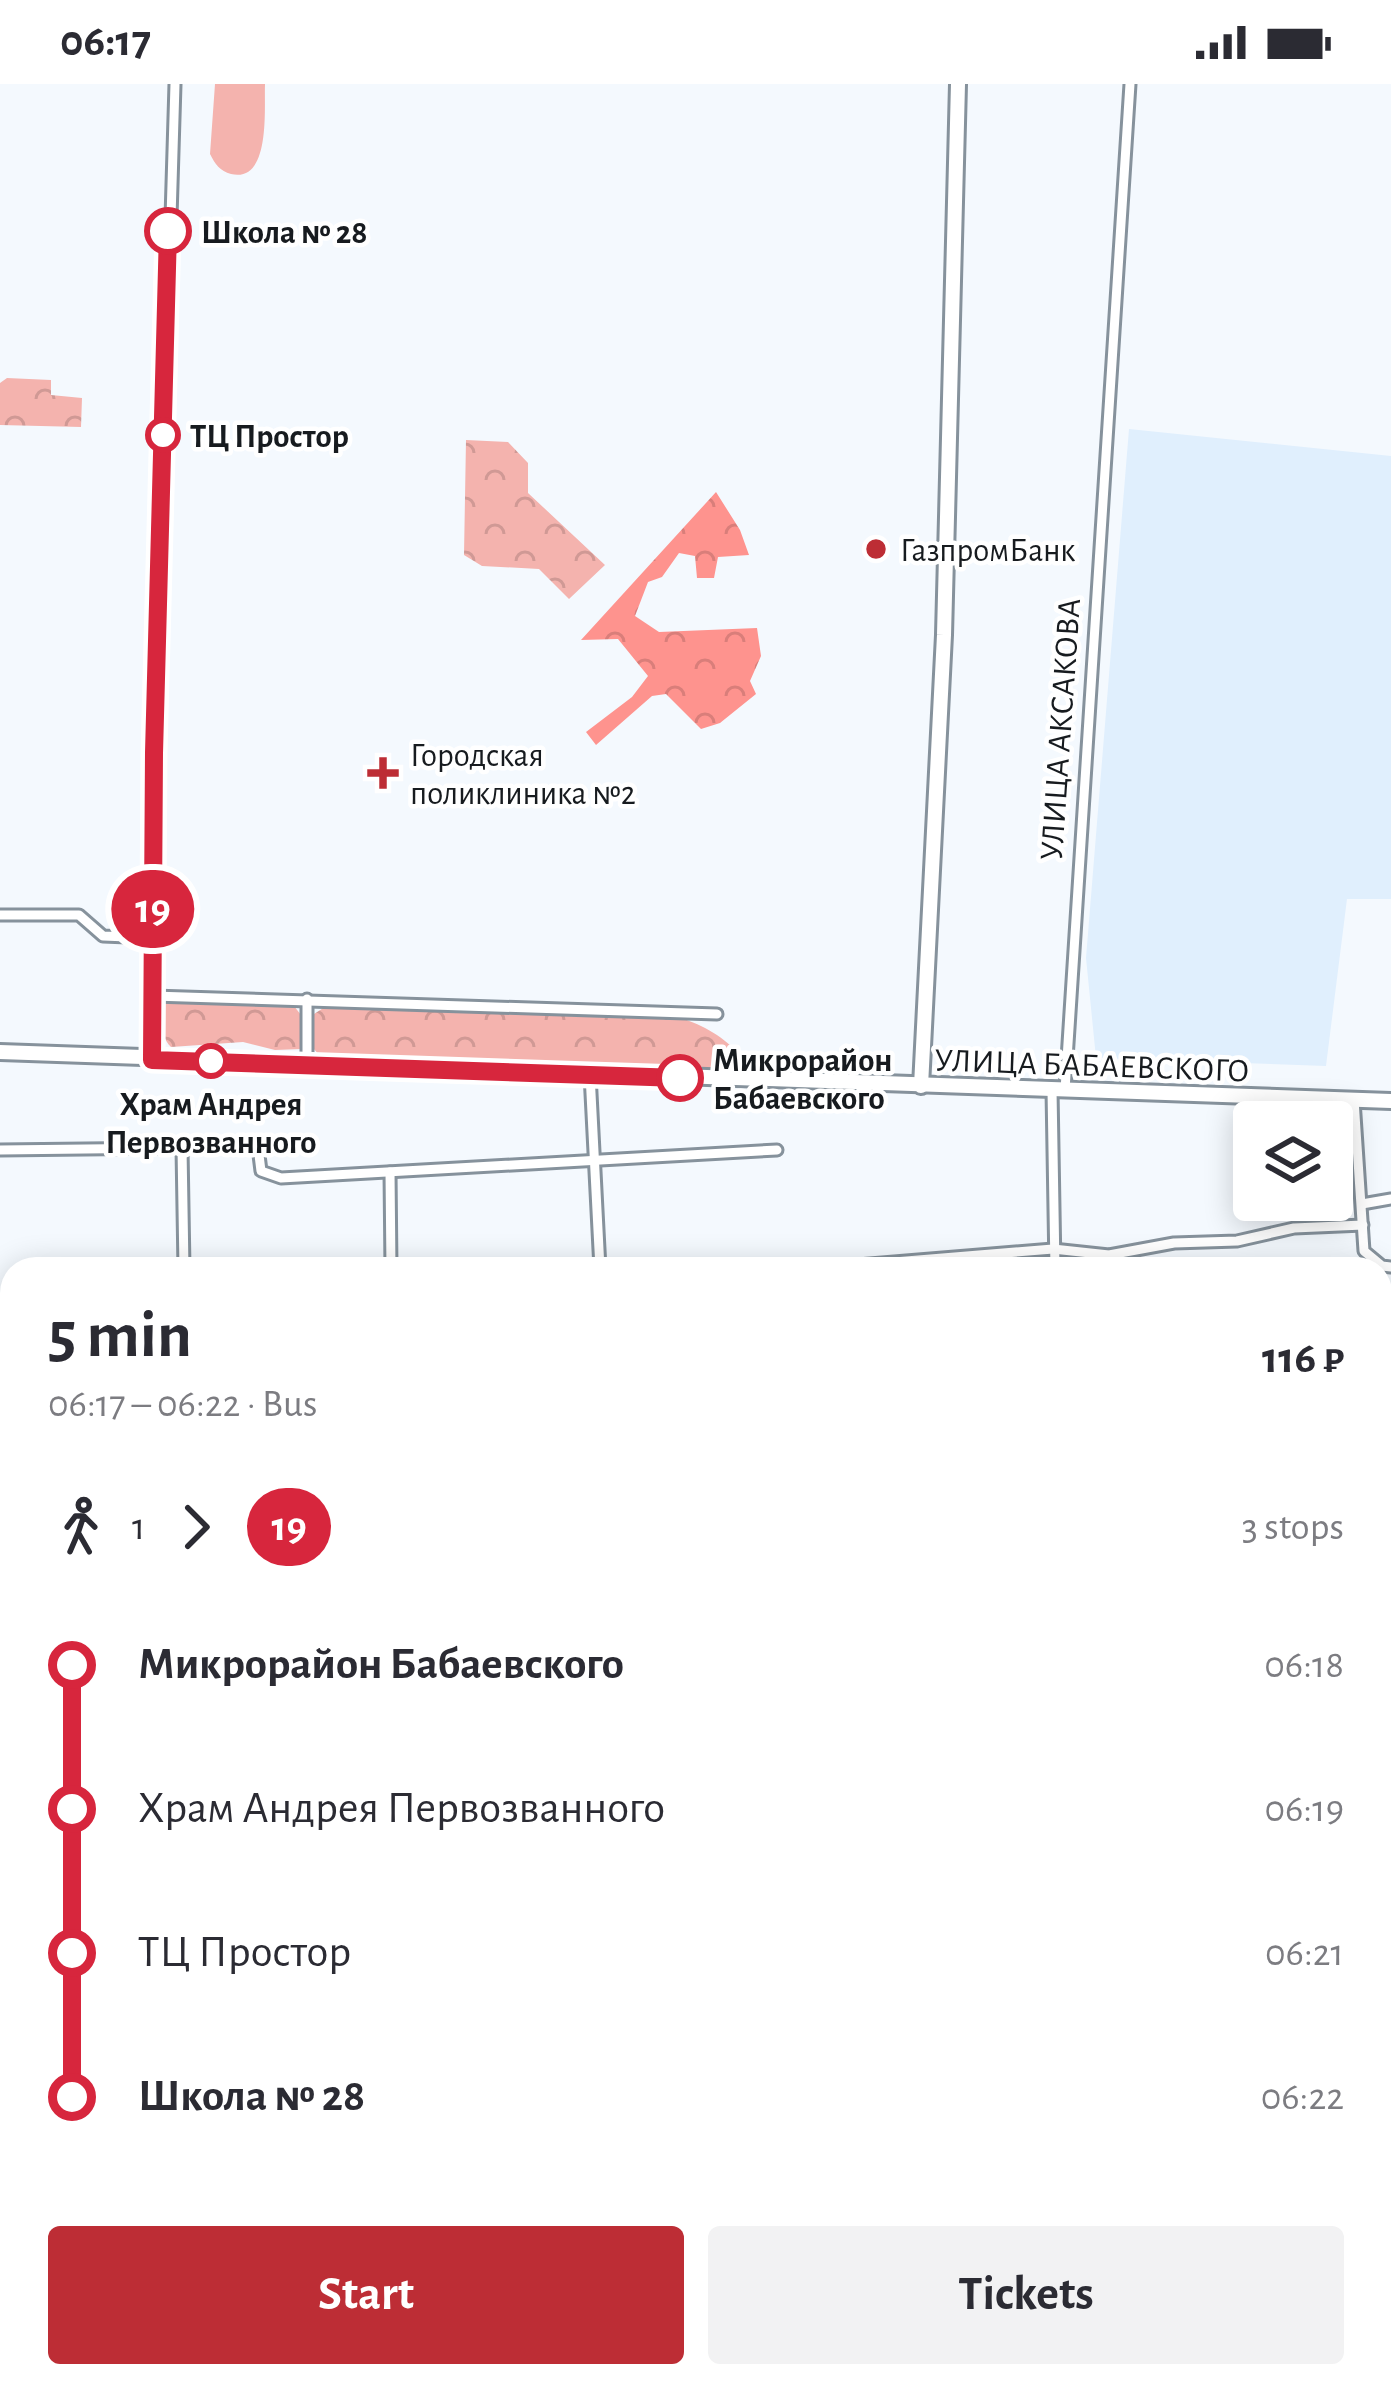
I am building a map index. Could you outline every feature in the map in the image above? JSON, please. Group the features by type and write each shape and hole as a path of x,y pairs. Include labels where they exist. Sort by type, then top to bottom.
{"main road":[{"path":"921,1086 944,635 958,84"},
{"name":"УЛИЦА БАБАЕВСКОГО","path":"0,1052 1391,1101"}],"street":[{"path":"152,1060 165,316 175,84"},
{"name":"УЛИЦА АКСАКОВА","path":"1054,1257 1059,1090 1130,84"},
{"path":"0,915 79,915 103,936 152,938"},
{"path":"153,996 717,1014"},
{"path":"307,999 307,1064"},
{"path":"590,1073 599,1257"},
{"path":"1354,1100 1364,1251 1371,1257"},
{"path":"0,1150 258,1147 261,1171 281,1178 777,1150"},
{"path":"182,1148 184,1257"},
{"path":"390,1172 391,1257"},
{"path":"1362,1204 1391,1199"},
{"path":"956,1257 1054,1249 1109,1255 1174,1243 1237,1241 1294,1228 1363,1225"}],"shaded area":[{"path":"1129,429 1391,456 1391,899 1347,899 1326,1066 1096,1058 1086,958"}],"green space":[{"path":"215,84 265,84 263,142 253,167 244,174 224,171 210,154"},
{"path":"7,378 51,380 51,395 82,398 81,427 0,425 0,383"},
{"path":"466,440 508,442 528,463 528,493 605,565 569,599 539,569 482,566 464,555"},
{"path":"716,492 740,530 749,555 718,557 714,578 697,578 695,556 679,553 662,577 648,582 635,616 659,632 757,628 761,656 750,681 756,694 720,723 701,729 666,694 652,696 596,745 586,732 632,697 648,676 618,639 581,640"},
{"path":"163,1003 294,1006 301,1015 302,1049 275,1050 243,1042 171,1047 163,1032"},
{"path":"328,1005 684,1019 731,1046 744,1060 743,1071 320,1056 313,1048 314,1014"}],"bus line":[{"name":"19","path":"168,231 154,753 152,1060 680,1078"}],"place":[{"name":"Школа № 28","path":"168,231"},
{"name":"ТЦ Простор","path":"163,435"},
{"name":"ГазпромБанк","path":"876,549"},
{"name":"Городская поликлиника №2","path":"383,773"},
{"name":"Храм Андрея Первозванного","path":"211,1061"},
{"name":"Микрорайон Бабаевского","path":"680,1078"}]}
